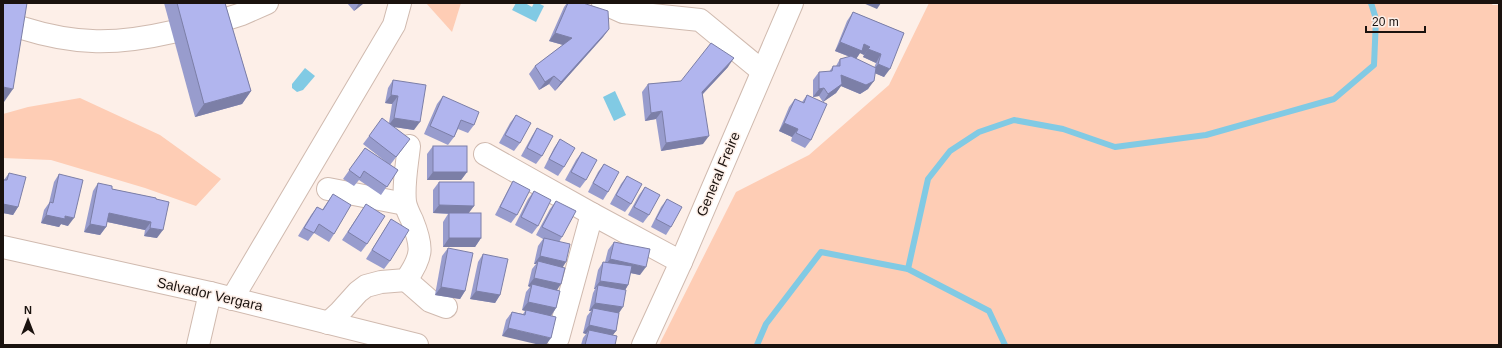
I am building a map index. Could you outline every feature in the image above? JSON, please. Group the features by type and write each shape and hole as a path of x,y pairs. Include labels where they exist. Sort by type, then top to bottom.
{"street":[{"path":"218,22 242,14 267,3"},
{"path":"232,299 394,25 400,3"},
{"path":"602,3 623,12 700,20 762,71"},
{"name":"General Freire","path":"643,345 681,262 792,3"},
{"path":"22,28 64,39 96,42 147,38 172,32"},
{"path":"406,280 420,257 420,242 405,204 405,182 409,146"},
{"path":"485,154 681,262"},
{"path":"328,189 405,204"},
{"path":"558,338 592,214"},
{"name":"Salvador Vergara","path":"3,246 210,293 417,345"},
{"path":"328,323 358,292 366,286 381,282 406,280 430,301 446,306"},
{"path":"198,345 210,293"}],"shaded area":[{"path":"426,3 461,3 452,32"},
{"path":"929,3 1490,3 1493,5 1499,5 1499,345 659,345 736,192 809,155 889,85"},
{"path":"80,98 160,135 221,179 196,206 145,188 51,160 3,158 3,114 28,107"}],"water":[{"path":"516,3 525,3 532,7 534,3 538,3 544,6 536,22 512,10"},
{"path":"305,68 315,76 303,90 297,92 292,88 292,84"},
{"path":"615,91 626,115 614,121 603,97"}],"building":[{"path":"3,3 27,3 13,89 3,87"},
{"path":"177,3 225,3 251,91 204,104"},
{"path":"568,3 583,3 608,11 609,29 561,82 554,76 545,82 535,66 572,38 555,33"},
{"path":"853,12 904,33 890,69 878,64 881,54 868,49 870,47 864,44 862,51 840,42"},
{"path":"711,43 734,58 702,92 709,136 666,143 662,111 651,113 648,84 681,81"},
{"path":"851,56 876,68 874,81 866,85 841,75 842,84 828,94 824,88 819,89 819,72 832,71 833,66 840,66 840,59"},
{"path":"393,80 426,85 420,122 394,118 398,96 391,95"},
{"path":"807,95 827,104 811,140 796,133 798,129 784,123 795,99 804,103"},
{"path":"443,96 479,112 474,125 461,120 454,137 430,126"},
{"path":"516,115 531,123 520,143 505,135"},
{"path":"382,118 410,139 396,157 369,136"},
{"path":"537,128 553,136 542,156 527,148"},
{"path":"560,139 575,148 564,167 549,159"},
{"path":"433,146 467,146 467,172 433,172"},
{"path":"365,148 398,170 387,187 364,171 360,178 349,170"},
{"path":"582,152 597,160 586,180 571,172"},
{"path":"604,164 619,172 608,192 593,183"},
{"path":"9,173 26,177 18,207 3,204 3,180 7,180"},
{"path":"59,174 83,180 74,218 65,216 65,219 46,215 50,202 53,203"},
{"path":"627,176 642,184 631,204 616,195"},
{"path":"513,181 530,190 517,215 500,207"},
{"path":"439,182 474,182 474,206 439,205"},
{"path":"98,183 112,186 112,189 169,202 163,230 150,228 151,222 109,213 106,227 90,224"},
{"path":"645,187 660,195 649,215 634,207"},
{"path":"534,191 551,200 538,226 521,217"},
{"path":"333,194 351,205 334,234 319,224 314,233 304,228 317,207 323,210"},
{"path":"667,199 682,207 671,227 656,219"},
{"path":"556,201 576,211 562,237 542,227"},
{"path":"366,204 385,216 367,244 348,232"},
{"path":"449,213 481,213 481,238 449,238"},
{"path":"391,219 409,230 390,261 372,250"},
{"path":"544,238 570,244 566,262 540,256"},
{"path":"614,242 650,249 646,267 610,259"},
{"path":"448,248 473,253 465,291 441,287"},
{"path":"483,254 508,259 500,295 476,291"},
{"path":"538,261 565,268 561,284 534,278"},
{"path":"603,262 632,266 628,285 600,281"},
{"path":"532,284 560,291 556,308 528,302"},
{"path":"598,285 626,290 623,307 595,303"},
{"path":"593,308 619,313 616,331 589,325"},
{"path":"526,310 556,317 551,338 508,328 512,312 525,315"},
{"path":"589,330 617,336 615,345 585,345"}],"waterway":[{"path":"908,269 928,179 950,151 979,132 1014,120 1063,129 1115,147 1206,135 1334,99 1374,65 1376,19 1371,3"},
{"path":"757,345 766,324 821,252 908,269 989,311 1005,345"}]}
